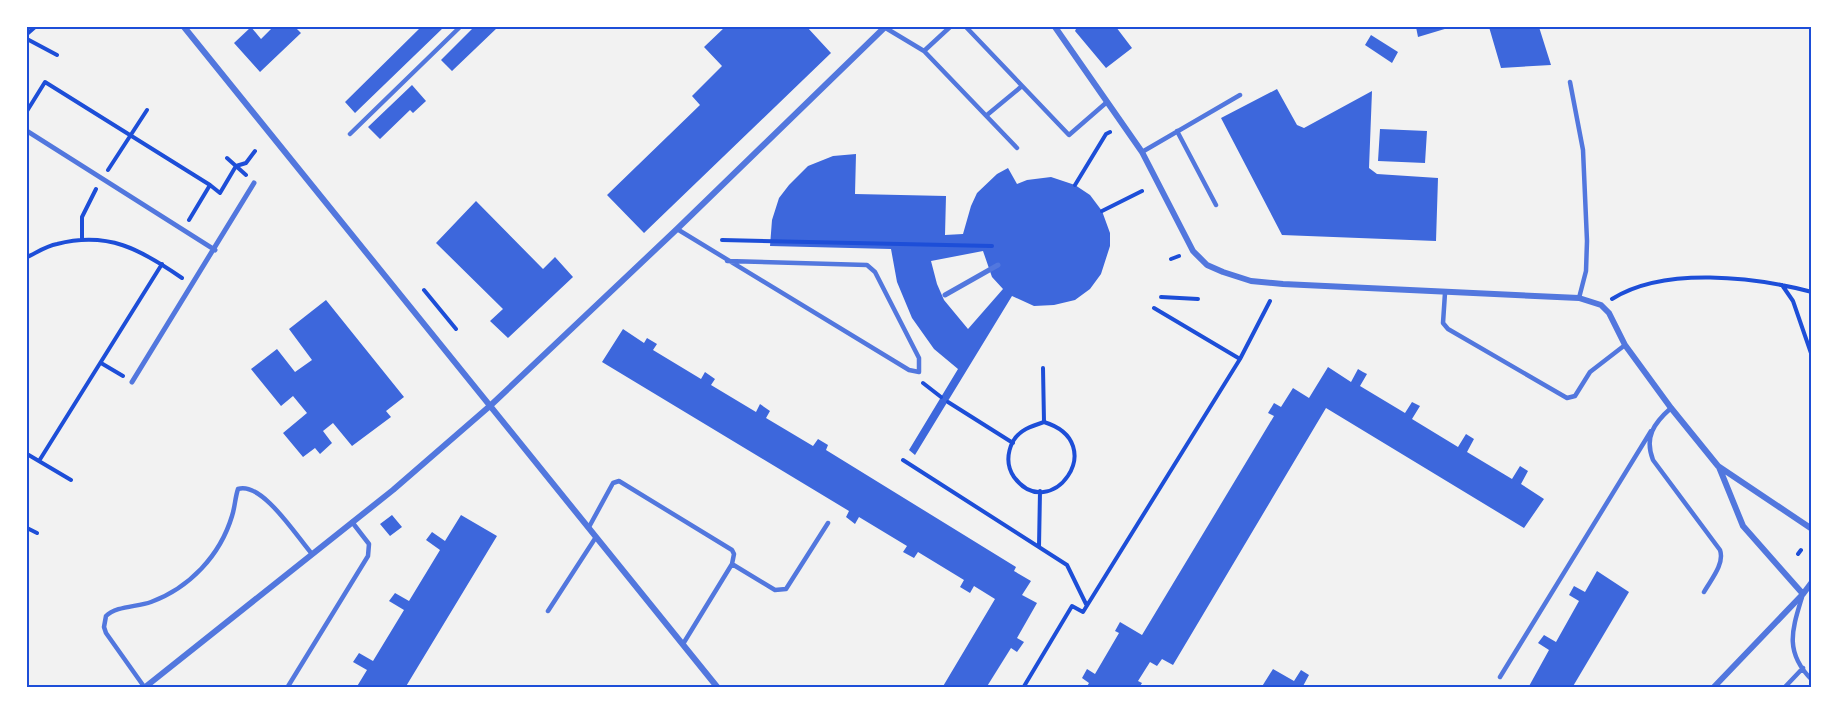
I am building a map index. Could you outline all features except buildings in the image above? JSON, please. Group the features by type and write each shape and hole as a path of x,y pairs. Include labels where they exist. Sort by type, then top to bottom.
{"street":[{"path":"184,27 718,688"},
{"path":"145,688 393,490 491,405 677,229 884,27"},
{"path":"1055,27 1142,152 1193,251 1207,265 1251,281 1444,293 1579,298 1601,305 1609,313 1625,345 1671,408 1718,466 1743,526 1803,594"},
{"path":"27,131 215,250"},
{"path":"132,382 254,183"},
{"path":"945,295 998,265"},
{"path":"1718,466 1812,529"},
{"path":"1713,688 1812,582"}],"lane":[{"path":"350,134 460,27"},
{"path":"884,27 924,51 1017,148"},
{"path":"924,51 950,27"},
{"path":"966,27 1069,135 1107,102"},
{"path":"1570,82 1583,150 1587,241 1586,271 1579,298"},
{"path":"987,115 1022,86"},
{"path":"1142,152 1240,95"},
{"path":"1177,131 1216,204"},
{"path":"677,229 727,261 909,370 919,372 919,358 875,273 867,265 727,261"},
{"path":"1444,293 1443,323 1448,329 1567,398 1575,396 1590,372 1598,364 1625,345"},
{"path":"1500,677 1651,431 1671,408"},
{"path":"1651,431 1653,460 1720,550 1722,556 1704,592"},
{"path":"589,527 613,483 622,482 727,547 734,554 732,564 683,644"},
{"path":"145,688 106,633 104,627 106,616 115,611 158,600 195,575 221,543 232,518 238,489 246,487 262,495 312,554"},
{"path":"286,688 368,556 369,544 352,522"},
{"path":"732,564 775,590 786,589 828,523"},
{"path":"548,611 596,537"},
{"path":"1803,594 1791,632 1794,653 1812,680"},
{"path":"1784,688 1803,668"}],"path":[{"path":"27,34 35,27"},
{"path":"27,39 57,55"},
{"path":"27,111 45,82 220,193 236,166 246,162 255,152"},
{"path":"1075,185 1106,134 1110,132"},
{"path":"227,158 254,183"},
{"path":"183,230 210,185"},
{"path":"1102,211 1142,191"},
{"path":"27,257 55,244 82,239 111,240 135,249 162,264 192,285"},
{"path":"694,240 992,246"},
{"path":"1171,259 1179,256"},
{"path":"39,461 162,264"},
{"path":"1601,305 1628,289 1669,280 1725,278 1781,284 1812,292"},
{"path":"1781,284 1793,301 1812,356"},
{"path":"424,290 456,329"},
{"path":"1161,297 1198,299"},
{"path":"1023,688 1072,606 1083,612 1240,359 1270,301"},
{"path":"1154,308 1240,359"},
{"path":"101,363 132,382"},
{"path":"1043,368 1044,422"},
{"path":"919,372 919,380 941,397"},
{"path":"948,402 1013,443"},
{"path":"1044,422 1062,431 1073,446 1075,463 1071,473 1061,484 1049,491 1023,487 1011,472 1008,452 1024,429 1044,422"},
{"path":"27,454 70,480"},
{"path":"903,460 1067,565 1087,605"},
{"path":"1039,547 1040,491"},
{"path":"27,528 37,533"}]}
